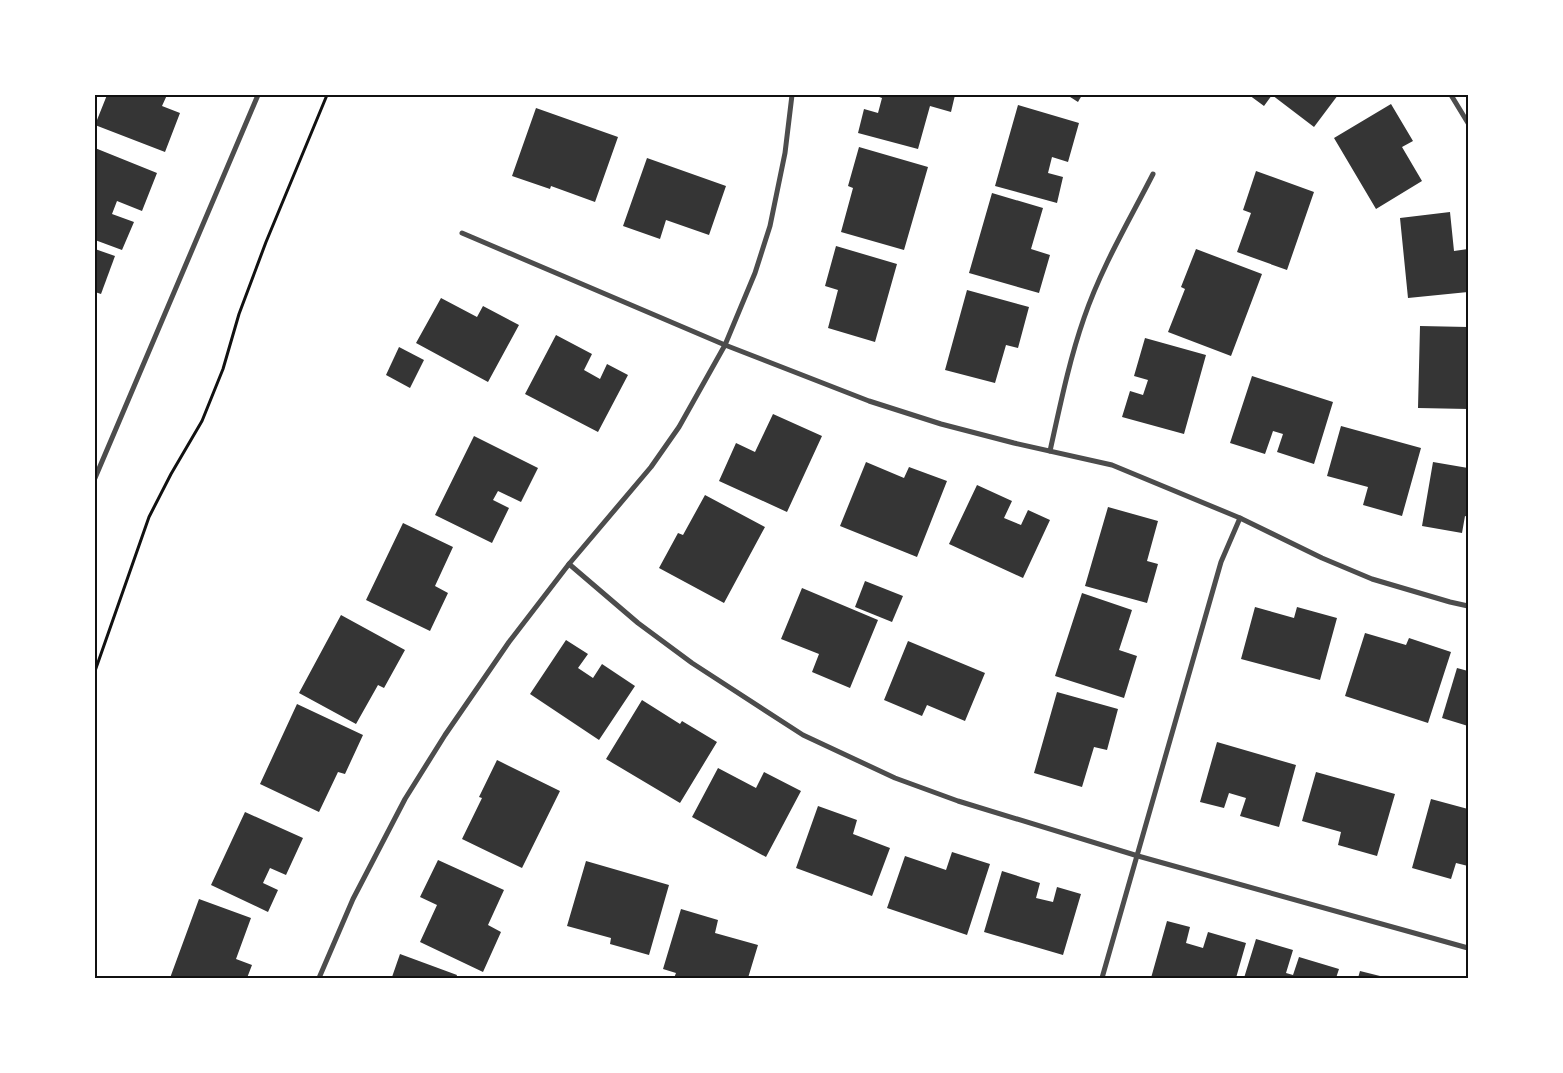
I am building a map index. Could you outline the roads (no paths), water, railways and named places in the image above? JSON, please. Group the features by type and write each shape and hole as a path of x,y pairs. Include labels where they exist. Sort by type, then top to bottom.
{"street":[{"path":"95,478 258,95"},
{"path":"319,978 353,899 406,799 445,735 509,642 569,564 651,467 679,427 725,345 755,273 770,226 786,153 792,95"},
{"path":"1451,95 1468,123"},
{"path":"1050,451 1071,361 1084,317 1102,274 1153,174"},
{"path":"462,233 725,345 870,401 941,424 1112,465 1240,518 1322,558 1372,579 1468,606"},
{"path":"1102,978 1221,562 1240,518"},
{"path":"569,564 638,623 692,663 803,735 895,778 958,801 1138,856 1468,948"}]}
